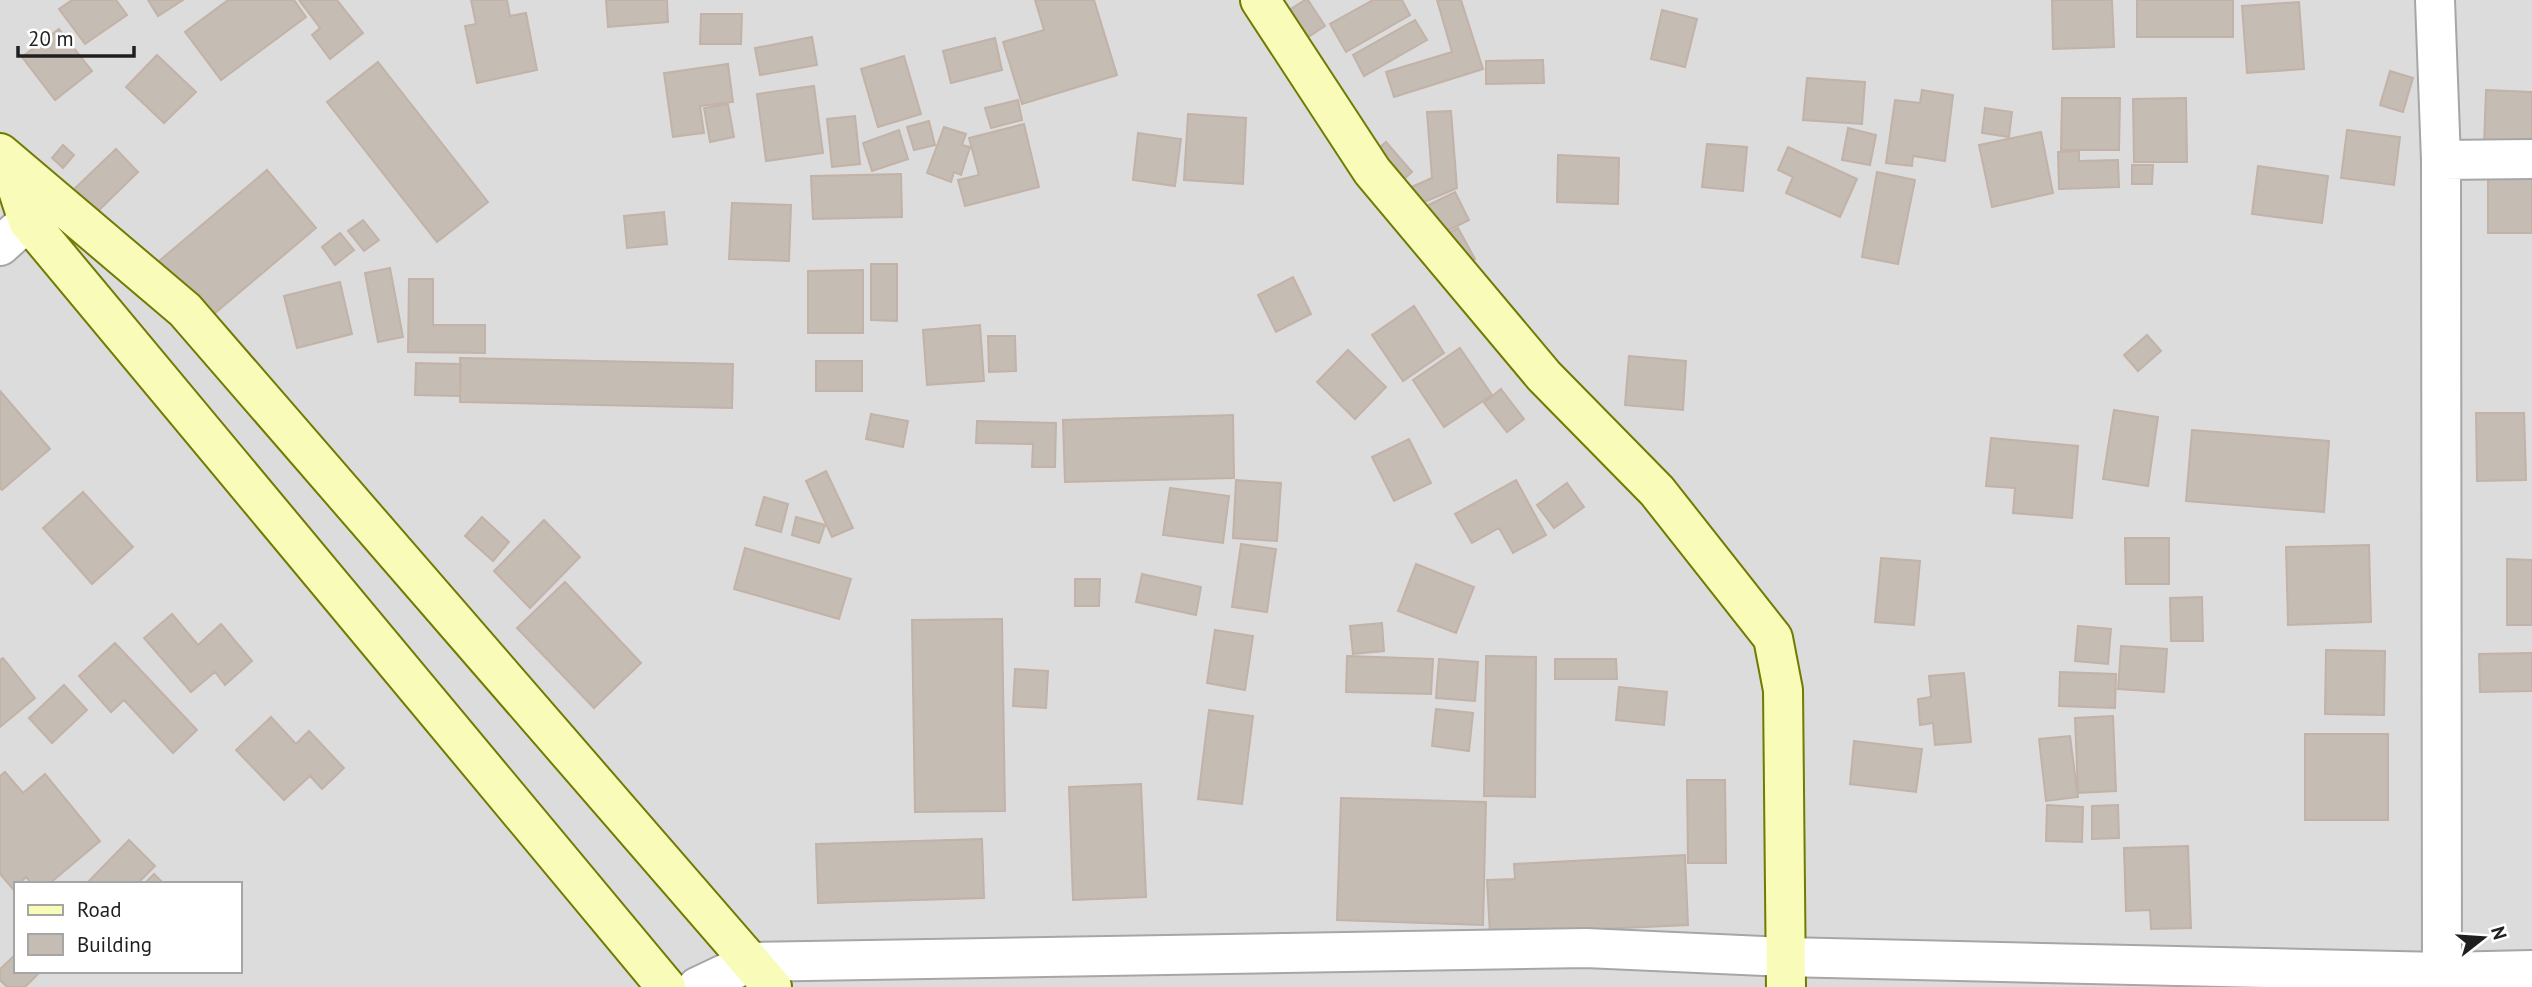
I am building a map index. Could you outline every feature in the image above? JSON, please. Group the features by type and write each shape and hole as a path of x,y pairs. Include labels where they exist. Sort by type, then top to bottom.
{"street":[{"path":"1260,0 1371,171 1544,376 1657,491 1773,638 1783,690 1785,972"},
{"path":"2435,0 2441,160 2442,979"},
{"path":"5,158 43,211 666,987"},
{"path":"2441,160 2532,159"},
{"path":"43,211 185,310 761,975"},
{"path":"0,246 43,211"},
{"path":"697,987 761,975 1586,948 1785,972 2442,979 2532,970"}],"shaded area":[{"path":"0,0 2532,0 2532,987 0,987"}],"building":[{"path":"72,0 116,0 127,15 85,44 59,9"},
{"path":"148,0 183,0 158,16"},
{"path":"228,0 294,0 306,17 221,80 185,32"},
{"path":"299,0 337,0 363,33 330,59 312,35 320,28"},
{"path":"471,0 507,0 510,16 526,13 537,70 477,83 465,26 476,24"},
{"path":"606,0 667,0 668,22 608,27"},
{"path":"1035,0 1094,0 1117,75 1022,104 1003,42 1044,30"},
{"path":"1308,0 1325,26 1299,43 1281,15"},
{"path":"1373,0 1402,0 1410,15 1346,52 1330,24"},
{"path":"1437,0 1461,0 1483,69 1394,97 1386,72 1452,52"},
{"path":"2052,0 2112,0 2114,47 2053,49"},
{"path":"2137,0 2233,0 2233,37 2137,37"},
{"path":"2299,2 2304,69 2247,73 2242,6"},
{"path":"1662,10 1697,19 1685,67 1651,59"},
{"path":"701,14 742,14 741,44 700,44"},
{"path":"1415,20 1427,40 1364,76 1353,55"},
{"path":"59,29 92,71 55,100 22,57"},
{"path":"812,37 817,65 760,75 755,48"},
{"path":"995,38 1002,70 951,83 943,51"},
{"path":"157,55 196,92 164,123 126,87"},
{"path":"904,56 921,114 878,127 861,69"},
{"path":"1543,60 1544,83 1486,84 1486,61"},
{"path":"378,62 488,202 437,242 327,102"},
{"path":"728,64 733,102 700,106 704,133 673,137 664,73"},
{"path":"2390,71 2413,78 2403,112 2380,105"},
{"path":"1807,78 1865,82 1862,124 1803,120"},
{"path":"814,86 823,153 766,161 757,94"},
{"path":"1922,90 1953,95 1945,161 1913,156 1912,166 1886,163 1895,100 1920,103"},
{"path":"2486,90 2532,92 2532,147 2484,145"},
{"path":"2062,98 2120,98 2119,150 2061,150"},
{"path":"2186,98 2187,162 2134,162 2133,99"},
{"path":"1018,100 1022,120 991,128 985,108"},
{"path":"728,104 734,137 710,142 704,108"},
{"path":"1985,108 2012,112 2009,137 1982,133"},
{"path":"1451,111 1457,188 1408,209 1400,192 1432,178 1427,112"},
{"path":"1188,114 1246,118 1243,184 1184,180"},
{"path":"855,116 860,164 832,167 827,119"},
{"path":"929,121 935,145 914,150 907,127"},
{"path":"1024,124 1039,187 965,206 958,180 979,175 969,138"},
{"path":"944,127 966,134 962,145 970,147 961,175 954,172 951,182 927,173"},
{"path":"1848,128 1876,135 1870,165 1842,160"},
{"path":"899,130 908,159 872,171 863,143"},
{"path":"2347,130 2400,137 2394,185 2341,178"},
{"path":"2041,132 2053,193 1992,207 1979,145"},
{"path":"1138,133 1181,139 1175,186 1133,180"},
{"path":"1386,142 1412,172 1392,190 1366,159"},
{"path":"1707,144 1747,147 1743,191 1702,187"},
{"path":"63,145 74,155 63,168 52,158"},
{"path":"1788,147 1857,179 1840,217 1786,193 1793,177 1778,170"},
{"path":"116,149 138,172 92,217 69,194"},
{"path":"2079,151 2079,161 2118,160 2119,187 2059,189 2058,152"},
{"path":"1558,155 1619,158 1618,204 1557,202"},
{"path":"2488,162 2532,162 2532,233 2488,233"},
{"path":"2132,165 2153,165 2152,184 2132,184"},
{"path":"2258,166 2328,176 2322,223 2252,214"},
{"path":"267,170 316,228 208,319 159,261"},
{"path":"1877,172 1915,180 1898,264 1862,257"},
{"path":"901,174 902,217 813,219 811,176"},
{"path":"1455,192 1469,220 1431,239 1416,211"},
{"path":"732,203 791,205 789,261 729,259"},
{"path":"664,212 667,244 627,248 624,216"},
{"path":"363,220 379,240 364,251 348,231"},
{"path":"1458,228 1475,259 1456,269 1439,238"},
{"path":"340,233 354,250 335,265 322,247"},
{"path":"871,264 897,264 897,321 871,320"},
{"path":"390,268 403,337 378,342 365,273"},
{"path":"863,270 863,333 808,333 808,271"},
{"path":"1293,277 1311,314 1276,332 1258,295"},
{"path":"409,279 433,279 433,325 485,325 485,353 408,352"},
{"path":"340,282 352,334 297,348 284,296"},
{"path":"1414,306 1444,353 1403,381 1372,335"},
{"path":"980,325 984,381 927,385 923,330"},
{"path":"2147,335 2161,351 2138,371 2124,355"},
{"path":"988,336 1015,336 1016,371 989,372"},
{"path":"1460,348 1492,395 1444,427 1413,380"},
{"path":"1348,350 1386,387 1355,419 1317,382"},
{"path":"1629,356 1686,361 1683,410 1625,405"},
{"path":"460,358 733,364 732,408 460,402"},
{"path":"816,361 862,361 862,391 816,391"},
{"path":"416,363 461,364 460,396 415,395"},
{"path":"1501,389 1524,419 1507,432 1484,403"},
{"path":"0,391 50,449 2,490 0,488"},
{"path":"2114,410 2158,417 2148,486 2103,479"},
{"path":"2476,413 2524,413 2526,480 2477,481"},
{"path":"871,414 908,421 903,447 866,439"},
{"path":"1233,415 1234,478 1065,482 1063,420"},
{"path":"977,421 1056,423 1055,467 1032,467 1033,444 976,443"},
{"path":"2192,430 2329,441 2324,512 2186,501"},
{"path":"1991,438 2078,446 2072,518 2013,513 2015,488 1986,486"},
{"path":"1409,439 1431,483 1394,501 1372,457"},
{"path":"826,471 853,528 832,537 806,481"},
{"path":"1236,480 1281,483 1277,541 1233,538"},
{"path":"1516,480 1546,535 1513,553 1499,528 1472,543 1455,514"},
{"path":"1567,483 1584,507 1554,528 1537,505"},
{"path":"1170,488 1229,496 1223,543 1163,535"},
{"path":"83,492 133,547 92,584 43,528"},
{"path":"764,497 788,504 781,532 756,525"},
{"path":"482,517 509,542 493,561 465,536"},
{"path":"796,517 825,525 819,543 792,535"},
{"path":"544,520 580,557 530,608 494,571"},
{"path":"2125,538 2169,538 2169,584 2126,584"},
{"path":"1241,544 1276,549 1267,612 1232,607"},
{"path":"2369,545 2371,622 2288,625 2286,547"},
{"path":"745,548 851,579 839,619 734,589"},
{"path":"1881,558 1920,561 1914,625 1875,622"},
{"path":"2507,559 2532,560 2532,625 2507,625"},
{"path":"1416,564 1474,587 1456,633 1398,611"},
{"path":"1142,574 1201,587 1196,615 1136,602"},
{"path":"1075,579 1100,579 1099,606 1075,606"},
{"path":"565,582 641,663 594,708 517,628"},
{"path":"2202,597 2203,641 2171,641 2170,598"},
{"path":"172,614 198,645 221,624 252,661 225,685 215,672 191,692 144,638"},
{"path":"1002,619 1005,811 915,812 912,620"},
{"path":"1382,623 1384,651 1353,654 1350,626"},
{"path":"2078,626 2111,629 2108,664 2075,661"},
{"path":"1215,630 1253,636 1245,690 1207,683"},
{"path":"115,643 197,730 173,753 124,700 111,712 79,676"},
{"path":"2121,646 2167,649 2164,692 2118,689"},
{"path":"2326,650 2385,651 2384,715 2325,714"},
{"path":"2532,653 2532,691 2480,692 2479,654"},
{"path":"1347,656 1433,659 1431,694 1346,692"},
{"path":"1486,656 1536,657 1535,797 1484,796"},
{"path":"3,658 35,698 0,727 0,660"},
{"path":"1439,659 1478,662 1475,701 1436,698"},
{"path":"1555,659 1616,659 1617,679 1555,679"},
{"path":"1015,669 1048,671 1046,708 1013,706"},
{"path":"2060,672 2116,674 2115,708 2059,706"},
{"path":"1964,673 1971,742 1935,745 1933,723 1920,725 1918,699 1931,697 1929,676"},
{"path":"64,685 87,710 52,743 29,718"},
{"path":"1619,687 1667,692 1664,725 1616,720"},
{"path":"1436,709 1473,713 1469,751 1432,746"},
{"path":"1209,710 1253,716 1242,804 1198,799"},
{"path":"2113,716 2116,791 2078,793 2075,718"},
{"path":"271,717 296,744 309,731 344,768 322,789 310,776 284,800 236,750"},
{"path":"2305,734 2388,734 2388,820 2305,820"},
{"path":"2070,736 2078,797 2046,801 2039,739"},
{"path":"1854,741 1922,749 1916,792 1850,784"},
{"path":"5,772 23,793 45,774 100,841 51,882 30,882 26,877 21,882 14,882 13,889 0,874 0,776"},
{"path":"1687,780 1725,780 1726,863 1688,863"},
{"path":"1141,784 1146,897 1073,900 1069,787"},
{"path":"1341,798 1486,802 1483,925 1337,920"},
{"path":"2047,805 2083,807 2082,842 2046,841"},
{"path":"2118,805 2119,838 2092,839 2092,806"},
{"path":"982,839 984,898 818,903 816,844"},
{"path":"129,840 155,866 139,882 88,882"},
{"path":"2188,846 2191,928 2151,929 2150,910 2126,911 2124,848"},
{"path":"1685,855 1688,925 1490,934 1487,880 1515,879 1514,864"},
{"path":"154,874 162,882 146,882"},
{"path":"14,956 14,973 39,973 25,987 7,987 0,980 0,969"}]}
